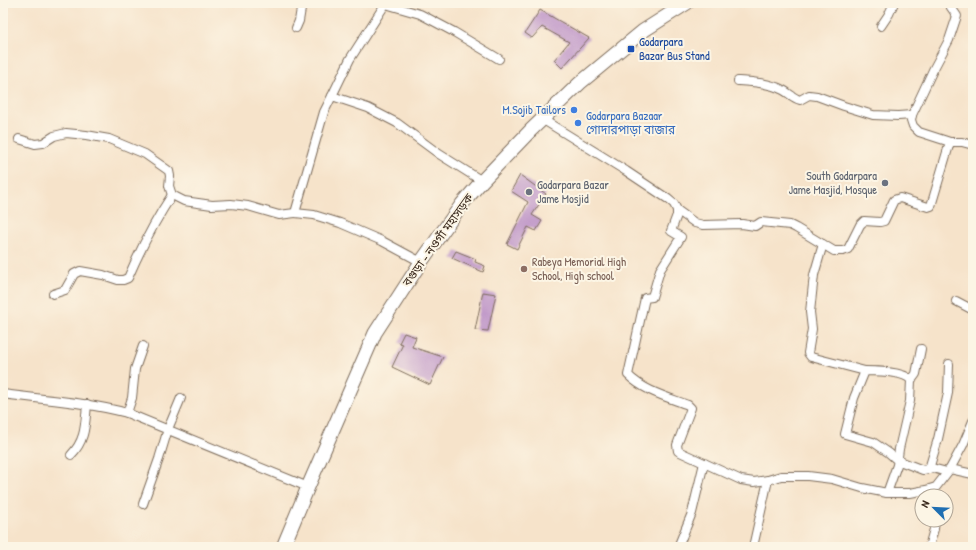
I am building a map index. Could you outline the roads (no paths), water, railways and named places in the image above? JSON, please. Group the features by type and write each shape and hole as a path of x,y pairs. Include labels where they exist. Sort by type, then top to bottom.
{"main road":[{"name":"বগুড়া - নওগাঁ মহাসড়ক","path":"283,547 375,333 421,262 462,204 542,119 580,83 643,31 687,3"}],"street":[{"path":"296,28 299,21 302,3"},
{"path":"295,214 324,112 350,59 384,3 420,14 499,59"},
{"path":"881,26 894,3"},
{"path":"948,3 958,16 949,40 933,70 910,120 919,132 950,142 973,144"},
{"path":"738,81 762,83 782,90 800,100 809,95 817,96 873,115 912,115"},
{"path":"332,96 368,108 397,123 439,154 482,181"},
{"path":"542,119 668,199 674,204 677,210 695,223 703,225 742,224 755,226 761,222 790,226 796,228 834,251 843,251 848,249 860,225 864,221 884,221 896,198 928,207 931,206 950,142"},
{"path":"19,139 35,144 43,143 54,136 66,133 109,139 145,154 169,170 169,186 172,195 184,201 212,205 231,204 248,206 279,215 314,215 340,223 382,241 421,262"},
{"path":"53,294 65,290 74,274 80,271 104,275 118,280 128,278 146,239 172,195"},
{"path":"677,210 677,215 671,231 681,237 660,270 652,297 644,298 628,375 644,388 688,405 691,408 677,445 678,451 740,480 754,482 781,476 808,476 832,479 862,488 887,493 910,493 936,487 963,445 973,422"},
{"path":"823,244 814,275 810,312 812,329 808,353 811,357 864,371 890,372 914,378 921,350"},
{"path":"956,301 973,310"},
{"path":"127,413 132,398 135,369 143,346"},
{"path":"929,469 938,439 948,393 949,364"},
{"path":"864,371 854,398 845,434 873,442 897,460 924,470 932,468 973,474"},
{"path":"887,493 897,466 900,440 910,401 910,378"},
{"path":"3,394 87,404 127,413 308,487"},
{"path":"143,504 168,429 181,398"},
{"path":"71,455 76,450 83,436 87,404"},
{"path":"678,547 692,513 704,463"},
{"path":"753,547 768,480"},
{"path":"929,547 934,528"}],"place":[{"name":"Godarpara Bazar Bus Stand","path":"631,49"},
{"name":"M.Sojib Tailors","path":"574,110"},
{"name":"Godarpara Bazaar গোদারপাড়া বাজার","path":"578,123"},
{"name":"South Godarpara Jame Masjid, Mosque","path":"885,183"},
{"name":"Godarpara Bazar Jame Mosjid","path":"529,192"},
{"name":"Rabeya Memorial High School, High school","path":"524,269"}]}
